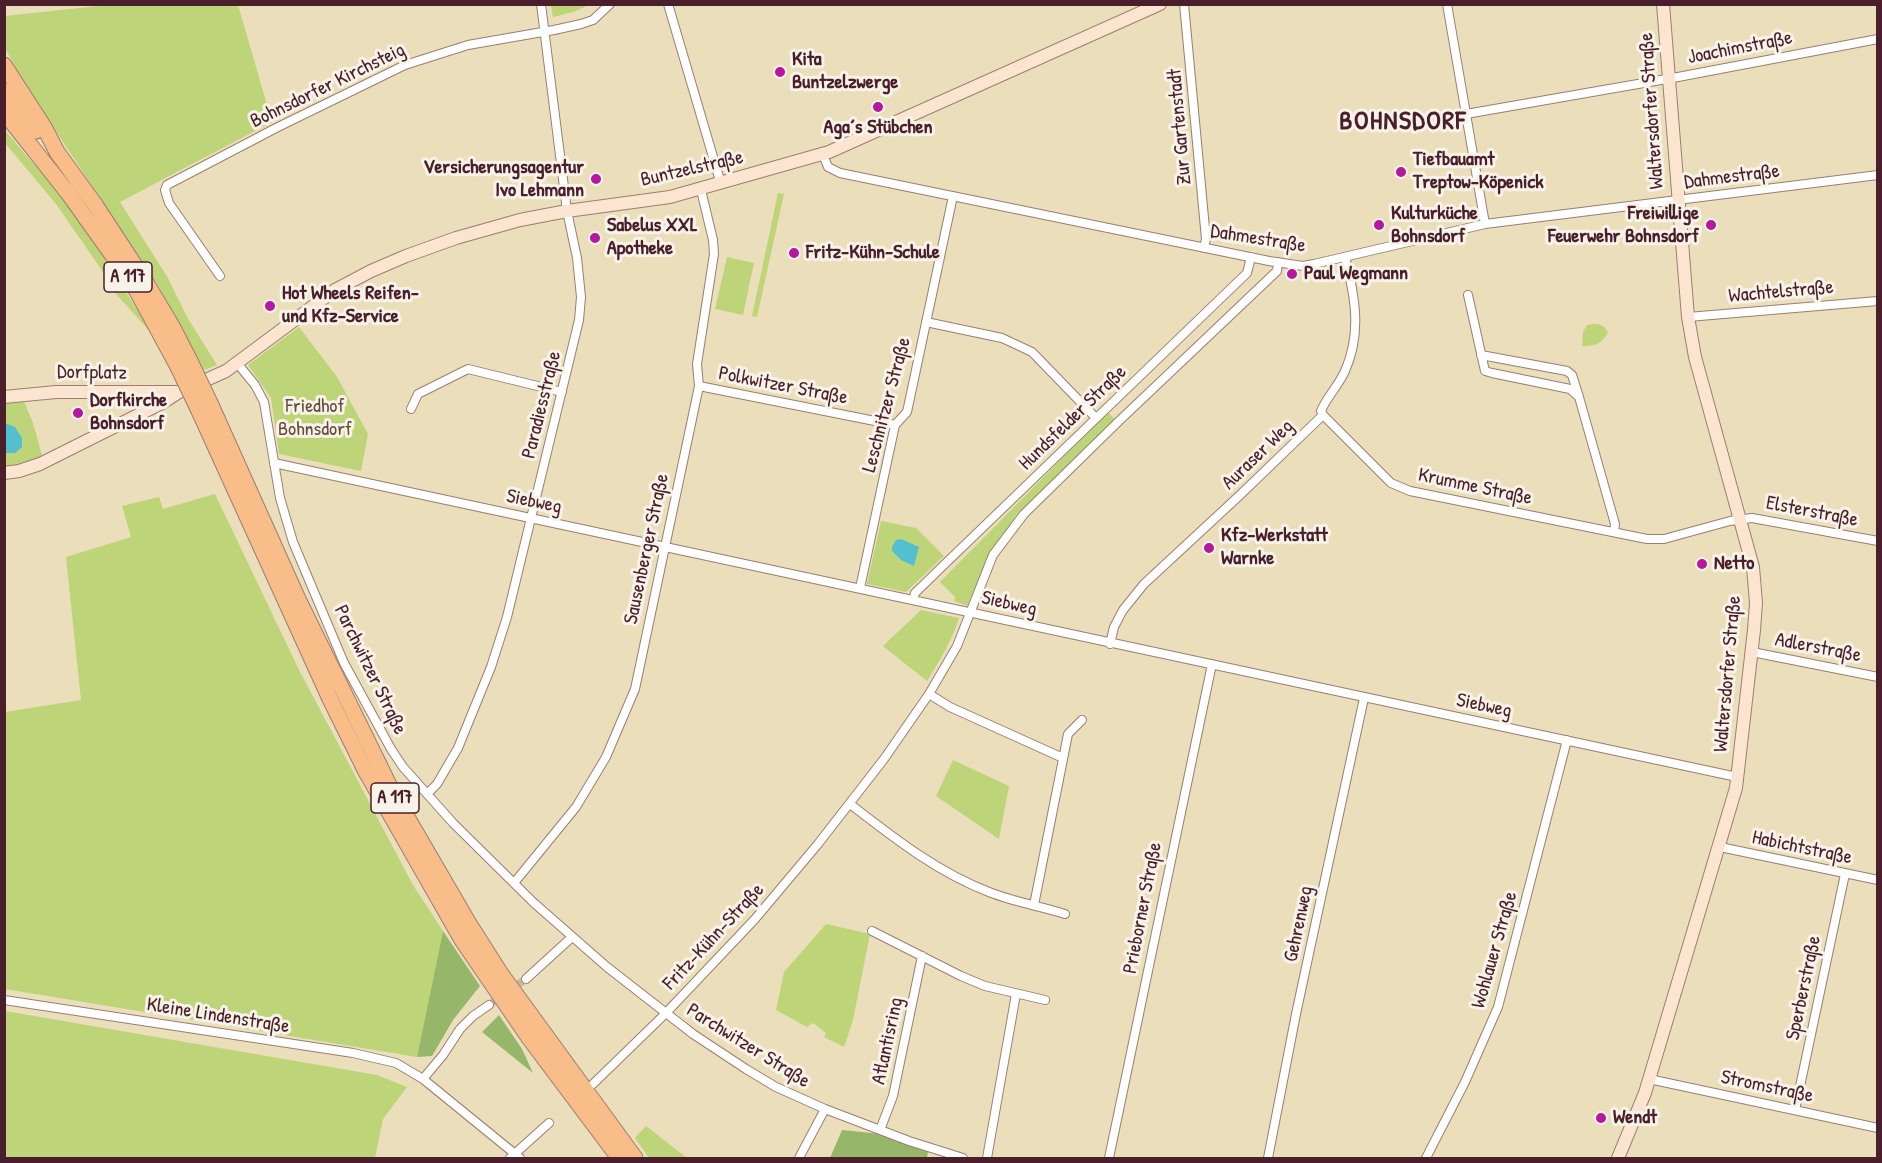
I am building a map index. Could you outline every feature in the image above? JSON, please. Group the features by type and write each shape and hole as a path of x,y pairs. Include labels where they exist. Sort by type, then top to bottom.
{"highway":[{"path":"4,64 45,127 57,152"},
{"path":"4,91 38,133 57,152"},
{"name":"A 117","path":"4,112 68,192 133,284 184,364 393,793 501,975 635,1158"},
{"name":"A 117","path":"57,152 96,206 147,284 172,326 184,364"},
{"name":"A 117","path":"205,408 330,699 364,770 462,940 529,1038 619,1158"}],"street":[{"name":"Paradiesstraße","path":"427,794 437,784 458,748 488,676 507,617 579,320 577,258 567,210 541,4"},
{"name":"Bohnsdorfer Kirchsteig","path":"219,276 169,203 165,190 167,185 405,64 468,45 554,30 593,20 610,4"},
{"path":"668,4 721,184"},
{"name":"Buntzelstraße","path":"237,363 327,294 371,271 456,238 511,222 567,210 647,201 701,190 823,155 1160,4"},
{"name":"Zur Gartenstadt","path":"1184,4 1206,238 1204,248"},
{"path":"1447,4 1485,224"},
{"name":"Waltersdorfer Straße","path":"1618,1158 1649,1080 1736,788 1755,615 1753,567 1695,357 1688,317 1663,4"},
{"name":"Joachimstraße","path":"1466,114 1878,39"},
{"name":"Dahmestraße","path":"823,155 828,167 840,173 1204,248 1303,266 1485,224 1878,176"},
{"name":"Sausenberger Straße","path":"514,883 576,807 606,757 635,688 699,386 697,364 714,254 713,240 701,190"},
{"name":"Leschnitzer Straße","path":"860,588 895,425 907,411 953,196"},
{"name":"Hundsfelder Straße","path":"913,600 915,593 1247,273 1251,257"},
{"name":"Auraser Weg","path":"1110,644 1114,627 1122,610 1144,584 1323,415 1321,411 1323,406 1345,370 1355,338 1356,308 1345,257"},
{"name":"Hundsfelder Straße","path":"970,612 993,555 1024,514 1277,271 1278,262"},
{"path":"1468,295 1485,370 1570,389 1579,397"},
{"name":"Wachtelstraße","path":"1688,317 1878,301"},
{"path":"926,322 1002,338 1032,352 1096,418"},
{"path":"1481,355 1567,371 1572,375 1615,524 1614,532"},
{"name":"Dorfplatz","path":"4,473 19,471 48,461 162,403 179,392 212,378 237,363"},
{"name":"Parchwitzer Straße","path":"237,363 255,385 264,402 280,498 293,542 344,663 403,767 453,823 572,937 665,1014 693,1034 766,1081 825,1110 963,1158"},
{"path":"411,409 418,394 468,369 562,392"},
{"name":"Polkwitzer Straße","path":"699,386 895,425"},
{"name":"Dorfplatz","path":"4,397 62,391 179,392"},
{"name":"Krumme Straße","path":"1323,415 1391,483 1402,489 1654,540 1740,518"},
{"name":"Siebweg","path":"274,463 1737,777"},
{"name":"Elsterstraße","path":"1740,518 1752,518 1878,541"},
{"name":"Fritz-Kühn-Straße","path":"593,1084 665,1014 755,919 850,804 929,694 957,646 970,612"},
{"name":"Adlerstraße","path":"1752,652 1878,676"},
{"name":"Prieborner Straße","path":"1109,1158 1212,664"},
{"path":"929,694 950,707 1063,759"},
{"name":"Gehrenweg","path":"1268,1158 1364,698"},
{"path":"1034,905 1068,734 1082,720"},
{"name":"Wohlauer Straße","path":"1426,1158 1465,1082 1498,1007 1566,740"},
{"path":"850,804 900,844 927,862 988,892 1065,914"},
{"name":"Habichtstraße","path":"1720,847 1878,880"},
{"name":"Sperberstraße","path":"1795,1110 1845,874"},
{"path":"872,931 969,980 1045,1000"},
{"path":"526,979 572,937"},
{"name":"Atlantisring","path":"880,1130 893,1096 922,956"},
{"path":"987,1158 1016,994"},
{"name":"Kleine Lindenstraße","path":"4,1000 353,1053 396,1063 423,1079 515,1157"},
{"path":"423,1079 443,1055 460,1029 489,1005"},
{"name":"Stromstraße","path":"1649,1080 1878,1128"},
{"name":"Parchwitzer Straße","path":"799,1158 825,1110"},
{"path":"515,1157 549,1123"}],"green space":[{"path":"551,4 589,5 553,17"},
{"path":"108,5 238,5 272,122 120,202 168,278 187,317 217,365 204,370 158,285 23,82 5,48 4,16"},
{"path":"4,129 65,197 154,336 116,294 56,204 5,143"},
{"path":"778,193 784,194 757,317 752,316"},
{"path":"727,257 754,263 743,315 715,309"},
{"path":"1587,325 1603,326 1608,333 1597,344 1582,346 1583,332"},
{"name":"Friedhof Bohnsdorf","path":"299,327 337,377 368,434 361,471 279,454 271,398 248,365"},
{"path":"23,399 33,423 43,459 5,469 5,402"},
{"path":"1108,412 1116,421 1017,514 992,552 967,606 954,601 955,597 940,582"},
{"path":"215,494 298,668 413,885 443,931 417,1057 5,989 5,712 81,700 66,557 131,537 122,506 159,497 163,509"},
{"path":"881,521 916,528 944,556 906,592 867,584"},
{"path":"921,610 959,618 949,643 927,681 883,646"},
{"path":"953,760 1009,786 999,839 936,796"},
{"path":"826,924 870,934 853,1020 844,1047 824,1037 826,1033 813,1023 807,1027 776,1010 784,972"},
{"path":"443,931 480,986 453,1020 432,1056 417,1057"},
{"path":"5,1011 377,1075 407,1087 383,1119 375,1158 5,1158"},
{"path":"499,1015 522,1049 533,1073 482,1032"},
{"path":"646,1126 687,1158 649,1158 635,1138"},
{"path":"842,1130 881,1134 928,1152 927,1158 830,1158"}],"water":[{"path":"5,423 15,427 22,438 22,447 15,453 5,453"},
{"path":"901,539 919,547 914,566 901,560 892,551 896,540"}],"tunnel":[{"path":"489,1005 526,979"}],"place":[{"name":"Kita Buntzelzwerge","path":"780,72"},
{"name":"Aga´s Stübchen","path":"878,107"},
{"name":"Tiefbauamt Treptow-Köpenick","path":"1401,172"},
{"name":"Versicherungsagentur Ivo Lehmann","path":"596,179"},
{"name":"Kulturküche Bohnsdorf","path":"1379,225"},
{"name":"Freiwillige Feuerwehr Bohnsdorf","path":"1711,225"},
{"name":"Sabelus XXL Apotheke","path":"595,238"},
{"name":"Fritz-Kühn-Schule","path":"794,253"},
{"name":"Paul Wegmann","path":"1292,274"},
{"name":"Hot Wheels Reifen- und Kfz-Service","path":"270,306"},
{"name":"Dorfkirche Bohnsdorf","path":"78,413"},
{"name":"Kfz-Werkstatt Warnke","path":"1209,548"},
{"name":"Netto","path":"1702,564"},
{"name":"Wendt","path":"1601,1118"}],"district":[{"name":"BOHNSDORF","path":"1403,122"}]}
